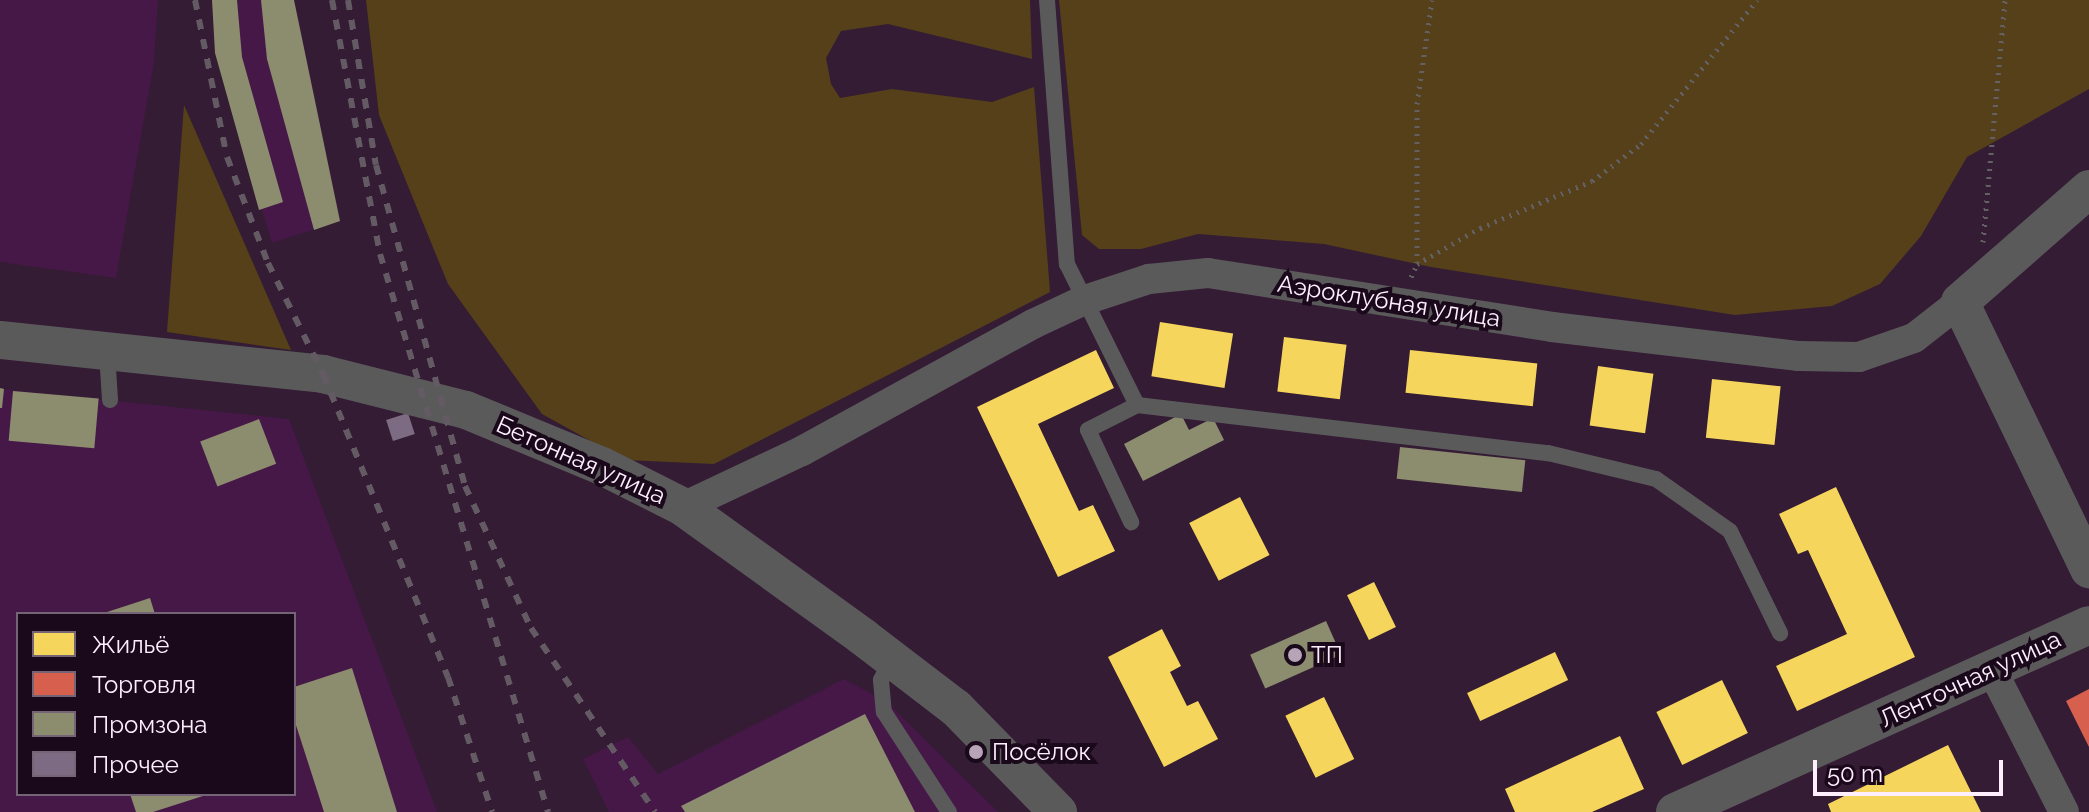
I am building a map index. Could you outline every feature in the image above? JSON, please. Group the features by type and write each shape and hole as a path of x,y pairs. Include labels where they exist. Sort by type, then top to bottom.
{"street":[{"name":"Аэроклубная улица","path":"683,507 802,451 1082,301 1149,279 1208,273 1552,327 1799,356 1859,357 1914,338 1969,295 2089,189"},
{"path":"1969,295 2089,569"},
{"name":"Бетонная улица","path":"0,340 323,374 440,402 602,466 683,507 892,659 956,708 1058,812"},
{"name":"Ленточная улица","path":"1675,812 2089,625"},
{"path":"1991,668 2064,812"}],"lane":[{"path":"1047,0 1067,264 1082,301 1137,405"},
{"path":"107,353 110,400"},
{"path":"1131,522 1088,430 1137,405 1548,453 1656,479 1730,531 1780,633"},
{"path":"892,659 881,680 884,712 949,812"}],"path":[{"path":"1400,303 1417,264 1417,104 1432,0"},
{"path":"1417,264 1480,228 1592,181 1641,144 1757,0"},
{"path":"1969,295 2005,0"}],"shaded area":[{"path":"0,0 158,0 154,62 116,278 0,262"},
{"path":"212,0 294,0 340,221 272,243 215,53"},
{"path":"366,0 1030,0 1032,59 888,24 841,31 826,58 831,84 840,98 892,89 992,102 1034,87 1050,292 714,464 625,460 542,414 448,284 379,115"},
{"path":"1059,0 2089,0 2089,89 1967,157 1921,236 1880,284 1832,306 1735,315 1431,267 1324,244 1198,234 1141,249 1099,249 1082,235"},
{"path":"184,105 291,350 167,332"},
{"path":"0,389 289,419 437,812 0,812"},
{"path":"844,679 888,703 998,812 609,812 583,759 628,737 658,774"}],"building: Жильё":[{"path":"1160,322 1233,334 1224,388 1151,376"},
{"path":"1284,337 1347,345 1340,399 1277,392"},
{"path":"1096,350 1114,388 1038,424 1079,511 1093,505 1115,551 1058,577 977,407"},
{"path":"1410,350 1537,363 1533,406 1406,393"},
{"path":"1598,366 1653,374 1645,433 1590,425"},
{"path":"1712,379 1781,386 1774,445 1706,438"},
{"path":"1836,487 1915,657 1797,711 1776,666 1847,634 1808,550 1798,554 1779,514"},
{"path":"1240,497 1270,555 1219,581 1189,523"},
{"path":"1374,582 1396,627 1369,640 1347,595"},
{"path":"1162,629 1181,666 1170,672 1187,706 1198,701 1218,739 1164,767 1108,657"},
{"path":"1555,652 1568,680 1480,721 1467,693"},
{"path":"1722,680 1748,733 1682,765 1656,712"},
{"path":"1324,697 1354,759 1316,778 1285,716"},
{"path":"1620,736 1644,789 1592,812 1515,812 1505,789"},
{"path":"1948,745 1981,812 1831,812 1828,804"}],"building: Торговля":[{"path":"2089,689 2089,747 2066,701"}],"building: Промзона":[{"path":"212,0 237,0 242,57 283,202 259,210 215,53"},
{"path":"261,0 294,0 340,221 314,230 267,59"},
{"path":"0,388 4,389 2,408 0,408"},
{"path":"13,391 99,398 94,448 9,441"},
{"path":"1181,414 1189,430 1213,418 1224,440 1143,481 1124,444"},
{"path":"259,419 276,464 217,486 200,442"},
{"path":"1400,447 1525,460 1522,492 1397,479"},
{"path":"150,598 154,612 107,612"},
{"name":"ТП","path":"1326,621 1341,655 1265,689 1250,655"},
{"path":"352,668 397,812 324,812 296,725 296,686"},
{"path":"865,714 915,812 685,812 681,806"},
{"path":"131,796 203,796 153,812 136,812"}],"building: Прочее":[{"path":"408,413 415,434 393,441 386,420"}],"railway":[{"path":"195,0 227,157 268,263 323,374 448,677 492,812"},
{"path":"332,0 380,254 548,812"},
{"path":"348,0 376,165 465,486 531,628 655,812"}],"place":[{"name":"ТП","path":"1295,655"},
{"name":"Посёлок","path":"976,752"}]}
